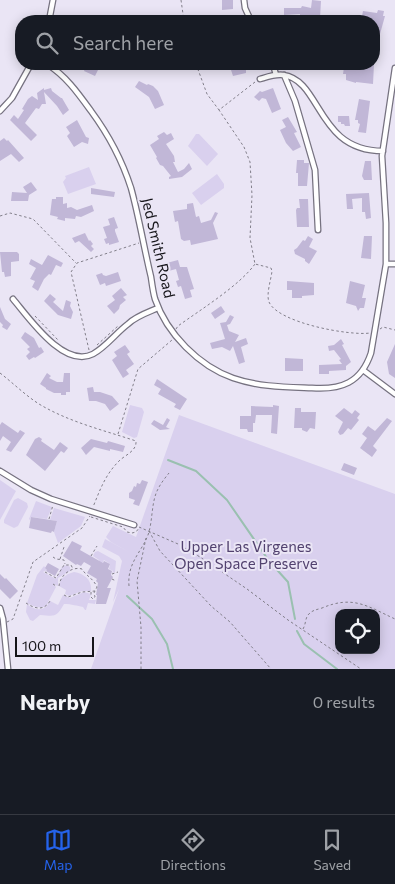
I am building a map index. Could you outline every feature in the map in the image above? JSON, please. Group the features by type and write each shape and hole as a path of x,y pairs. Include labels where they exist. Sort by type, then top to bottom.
{"street":[{"path":"50,15 53,0"},
{"path":"244,0 248,15"},
{"path":"395,68 382,151 386,264 371,353 363,370 395,394"},
{"path":"0,111 12,98 28,70"},
{"name":"Jed Smith Road","path":"55,70 76,91 110,141 123,165 132,191 158,308 182,343 205,364 235,378 269,386 325,389 340,387 353,380 363,370"},
{"path":"275,70 276,75"},
{"path":"260,79 276,75 294,78 301,84 339,137 354,146 382,151"},
{"path":"284,75 295,101 315,170 318,230"},
{"path":"386,264 395,264"},
{"path":"13,299 48,339 69,356 81,357 93,354 130,322 158,308"},
{"path":"0,471 38,494 134,525"},
{"path":"0,608 4,624 8,669"}],"path":[{"path":"181,0 183,15"},
{"path":"198,70 206,94 220,110 244,147 250,162 252,195 250,238 255,264"},
{"path":"220,110 260,79"},
{"path":"0,216 10,213 33,219 77,263"},
{"path":"119,324 89,351 71,272 77,263 139,243"},
{"path":"118,435 138,369 172,341 178,326 241,279 255,264"},
{"path":"255,264 271,268 269,302 282,314 313,327 367,334 375,333 383,326 395,330"},
{"path":"35,316 62,344"},
{"path":"0,372 37,403 53,412 74,422 136,441 137,444 135,448 120,460 104,480 92,512 82,528 33,562 13,619 4,624"},
{"path":"129,586 134,558 149,531 157,490 169,473"},
{"path":"49,519 53,505"},
{"path":"134,525 178,544 200,557 361,669"},
{"path":"149,531 160,551 211,606 230,622 271,669"},
{"path":"141,669 141,627 137,581 146,538"},
{"path":"91,556 97,546"},
{"path":"60,559 64,547"},
{"path":"53,557 56,560 64,560 65,564 71,565 73,570"},
{"path":"56,576 65,564"},
{"path":"53,584 58,586 60,579 75,568 82,569 84,573 91,576 97,586 94,599 91,597 91,591"},
{"path":"45,572 60,579"},
{"path":"112,574 118,572"},
{"path":"112,579 116,581"},
{"path":"64,595 71,596 82,592 95,591"},
{"path":"26,603 44,608 50,600"},
{"path":"302,629 305,625 306,617 312,611 346,601 364,606 395,619"}],"green space":[{"path":"196,134 199,134 218,154 207,166 188,146"},
{"path":"89,167 96,184 68,194 63,182 66,178 65,176"},
{"path":"217,174 224,184 224,188 201,205 192,193"},
{"path":"130,405 142,408 144,412 137,437 134,438 122,432"},
{"name":"Upper Las Virgenes Open Space Preserve","path":"179,415 395,494 395,669 91,669 119,589 113,602 122,561 119,556 102,547 105,539 131,553 111,542 106,537 113,526 136,537"},
{"path":"0,480 16,491 0,520"},
{"path":"18,498 27,503 28,507 18,526 14,528 4,523 4,520 14,500"},
{"path":"36,501 52,507 47,519 31,517 29,519"},
{"path":"54,508 85,517 81,526 58,543 54,532 57,521 50,520"},
{"path":"98,551 116,561 115,572 112,573 113,571 109,569 110,564 104,560 101,566 97,564 99,560 93,556"},
{"path":"67,565 70,567 70,571 58,578 58,586 53,584 56,587 46,606 39,607 27,603 37,575 44,566 47,570 43,572 56,579 62,567"},
{"path":"74,572 87,578 91,591 82,591 69,596 65,594 66,590 59,586 61,579"},
{"path":"84,592 91,594 89,600 96,600 95,604 88,603 86,610 83,607 64,604 57,614 49,616 40,615 33,621 30,620 26,612 27,604 36,609 43,609 50,601 58,605 63,595 70,598"}],"building":[{"path":"222,0 233,0 233,9 222,10"},
{"path":"312,0 321,1 320,15 284,15 284,8 301,8 302,6 311,8"},
{"path":"378,10 384,11 383,16 385,16 380,34 380,15 362,15 363,11 377,13"},
{"path":"84,70 98,70 95,76"},
{"path":"231,70 246,70 246,73 233,76"},
{"path":"344,70 374,70 373,84 356,83 346,80 346,74 343,74"},
{"path":"139,81 153,86 158,91 164,105 155,109 149,97 135,87"},
{"path":"44,88 44,90 51,88 52,91 62,98 69,110 63,115 44,92 46,104 42,104 39,109 36,108 25,123 37,135 31,141 10,120 14,115 18,119 28,99 32,96 38,100 37,93"},
{"path":"273,88 281,109 272,113 266,99 262,98 259,101 254,97 260,91"},
{"path":"359,99 370,101 366,133 358,132 360,124 358,120 355,120"},
{"path":"338,116 349,116 350,126 345,126 338,122"},
{"path":"288,117 297,132 294,133 301,147 293,151 286,143 280,130 286,127 282,120"},
{"path":"77,120 86,137 89,138 88,144 82,142 74,147 67,136 70,133 66,127"},
{"path":"164,132 167,135 171,133 174,139 166,144 174,156 175,162 173,162 178,172 189,163 192,169 182,177 169,179 171,176 160,165 150,145 159,139 157,136"},
{"path":"4,138 24,158 19,162 11,154 0,161 0,141"},
{"path":"297,160 304,160 304,163 309,163 307,186 298,186"},
{"path":"365,161 371,161 372,180 364,180 362,176"},
{"path":"31,182 37,190 29,195 28,201 11,201 12,192 27,193 23,187"},
{"path":"91,188 115,192 114,197 91,194"},
{"path":"369,193 371,218 366,219 365,212 362,212 362,198 352,199 353,209 347,209 346,194"},
{"path":"56,197 63,197 63,204 67,203 67,208 71,207 77,210 92,205 94,211 81,217 76,216 75,219 65,218 65,221 57,219 58,217 50,215 52,199 56,199"},
{"path":"299,199 308,199 309,227 297,227 296,210 300,208"},
{"path":"193,203 196,217 199,216 201,223 211,220 215,212 218,213 213,223 218,239 191,245 190,240 184,241 181,239 178,221 175,222 173,211 187,209 187,204"},
{"path":"114,217 118,228 115,231 119,242 109,245 109,243 106,244 104,239 107,238 103,227 110,225 108,219"},
{"path":"85,233 93,244 91,246 94,249 91,252 79,241 75,243 72,238"},
{"path":"308,236 313,239 309,247 317,251 309,264 305,259 295,254 294,250"},
{"path":"364,236 372,236 371,259 361,258"},
{"path":"0,252 17,252 19,254 19,261 11,262 11,276 5,277 4,272 2,272"},
{"path":"48,255 63,263 61,267 56,265 51,275 49,274 44,279 38,291 32,287 35,281 30,279 36,268 29,264 31,259 42,265"},
{"path":"178,260 180,267 187,267 194,289 190,290 192,297 185,299 181,286 178,287 176,281 179,280 176,269 165,272 163,264"},
{"path":"118,272 121,281 106,286 105,283 100,285 96,275 102,273 106,276"},
{"path":"287,281 314,283 314,295 292,298 292,290 287,290"},
{"path":"350,281 365,285 362,298 366,298 364,308 360,308 358,311 356,306 346,303"},
{"path":"121,288 127,295 123,297 126,300 114,314 107,306 115,300 112,296"},
{"path":"50,294 56,299 53,302 63,311 66,300 71,302 70,306 73,312 71,319 58,315 44,301"},
{"path":"221,306 225,312 215,319 211,313"},
{"path":"0,307 5,319 11,324 7,330 2,327 3,325 0,322"},
{"path":"230,315 234,317 230,324 227,325 229,331 239,335 235,342 246,338 248,344 241,347 245,362 239,364 233,346 230,351 222,347 212,349 210,343 225,339 220,323 226,322"},
{"path":"25,332 34,338 39,348 41,347 44,352 29,360 26,356 30,352 27,349 30,347 21,338"},
{"path":"341,339 351,362 346,366 346,370 329,371 329,374 319,374 319,365 342,364 339,360 341,359 334,350 329,351 328,346 334,345"},
{"path":"395,344 395,378 389,374 387,362"},
{"path":"125,345 130,352 127,354 134,364 126,370 129,374 123,378 112,360 117,356 114,352"},
{"path":"285,358 303,359 303,371 285,371"},
{"path":"47,373 51,376 49,378 57,382 63,382 64,373 70,373 70,392 66,392 66,395 61,395 61,393 54,393 46,389 40,384"},
{"path":"157,379 187,399 180,410 174,407 176,404 158,394 161,389 154,385"},
{"path":"93,387 94,392 112,396 119,404 110,411 105,404 89,401 87,388"},
{"path":"273,405 279,406 277,434 271,433 272,415 256,415 255,423 253,423 253,432 248,432 247,429 240,429 240,416 251,416 251,406 273,407"},
{"path":"295,408 301,408 301,412 316,412 315,429 310,428 307,432 302,430 302,428 294,428"},
{"path":"344,408 352,414 355,410 360,414 357,418 359,420 351,430 348,428 340,435 338,432 343,422 335,416"},
{"path":"167,418 170,420 166,427 170,429 160,430 151,424 154,420 163,425"},
{"path":"387,418 392,421 373,446 377,450 372,457 360,448 367,438 362,434 368,426 375,431"},
{"path":"2,422 18,433 20,430 25,433 11,452 6,450 11,442 3,436 0,441 0,425"},
{"path":"39,437 42,439 41,441 54,450 60,442 68,448 64,453 61,451 45,471 26,455 35,439"},
{"path":"91,439 125,446 123,452 94,447 86,455 81,448"},
{"path":"344,463 357,468 354,475 341,470"},
{"path":"142,480 148,482 139,506 133,504 135,500 129,498 129,493"},
{"path":"31,517 57,521 54,532 29,528"},
{"path":"72,541 82,546 80,550 103,563 104,561 110,564 108,569 112,571 111,575 113,577 107,588 111,588 106,604 96,604 97,579 87,573 91,566 84,562 81,566 76,565 63,556"},
{"path":"48,563 59,569 55,576 46,571 45,568"},
{"path":"0,574 18,591 10,599 0,589"}],"waterway":[{"path":"168,460 196,471 227,500 269,561 288,582 295,619"},
{"path":"127,596 152,619 167,644 173,669"},
{"path":"297,631 304,644 337,669"}]}
